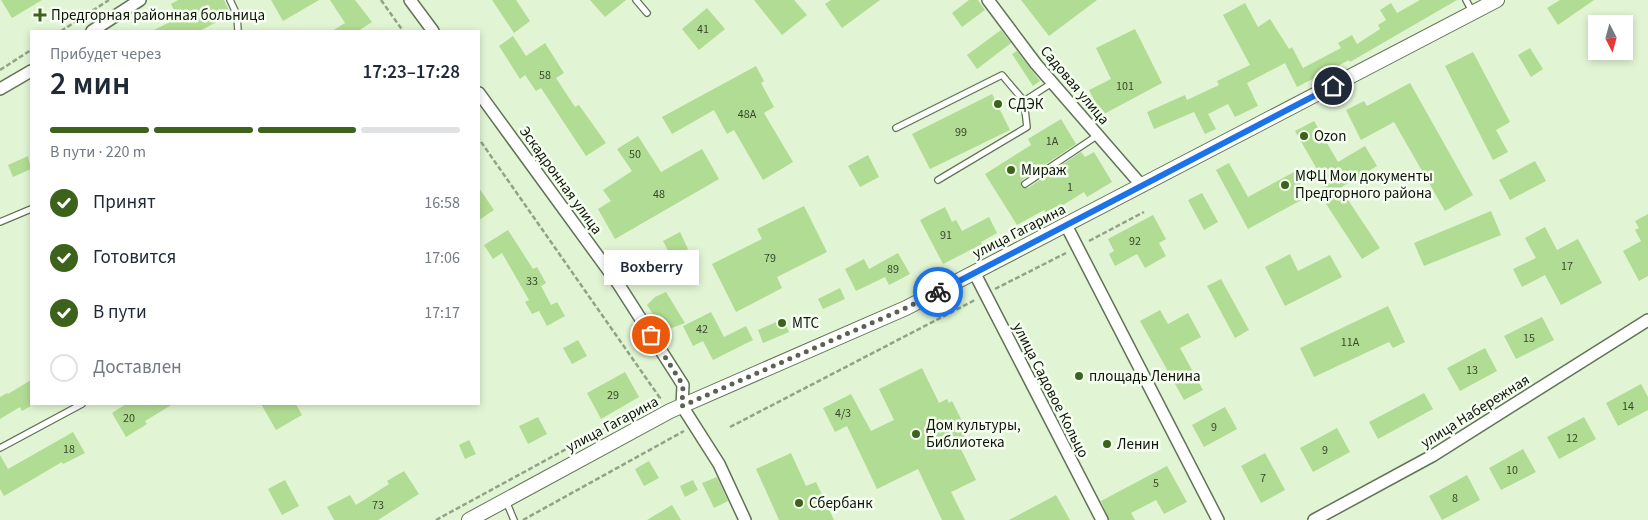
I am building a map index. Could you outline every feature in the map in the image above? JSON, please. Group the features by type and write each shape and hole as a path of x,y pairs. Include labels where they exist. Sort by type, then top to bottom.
{"street":[{"path":"94,30 140,0"},
{"path":"410,0 432,30"},
{"name":"Садовая улица","path":"988,0 1052,83 1142,186"},
{"name":"улица Гагарина","path":"469,520 682,406 906,308 1497,0"},
{"path":"0,89 30,71"},
{"name":"Эскадронная улица","path":"480,94 620,285 683,385 682,406 720,464 745,520"},
{"path":"1066,225 1218,520"},
{"name":"улица Садовое Кольцо","path":"974,272 1102,520"},
{"name":"улица Набережная","path":"1314,520 1432,456 1648,320"}],"lane":[{"path":"230,0 238,15 238,30"},
{"path":"636,0 648,13"},
{"path":"1466,0 1473,13"},
{"path":"896,128 1002,75 1024,101 1027,127 938,180"},
{"path":"1024,101 1052,83"},
{"path":"1025,184 1098,135"},
{"path":"0,222 30,209"},
{"path":"0,448 80,405"},
{"path":"505,500 514,520"}],"path":[{"path":"62,30 109,0"},
{"path":"381,0 402,30"},
{"path":"0,70 30,51"},
{"path":"436,520 660,398 480,140"},
{"path":"730,427 1144,212"},
{"path":"523,520 694,426"}],"building":[{"path":"1,0 42,0 12,18"},
{"path":"178,0 224,0 231,15 201,30 154,30 178,18 171,4"},
{"path":"271,0 319,0 283,21"},
{"path":"330,0 355,0 372,22 360,30 334,30 345,23"},
{"path":"492,0 516,0 530,21 514,33"},
{"path":"590,0 626,0 605,17"},
{"path":"754,0 794,0 807,15 782,35"},
{"path":"831,0 880,0 842,28 825,4"},
{"path":"969,0 978,0 985,10 962,27 952,13"},
{"path":"1021,0 1097,0 1049,36"},
{"path":"1420,0 1457,0 1350,62 1349,60 1297,87 1285,63 1247,83 1258,106 1235,117 1228,104 1208,114 1216,129 1205,134 1194,112 1154,129 1147,112 1185,95 1187,100 1219,85 1217,81 1250,65 1223,15 1245,3 1258,27 1270,19 1289,49 1292,47 1303,68 1341,48 1338,43 1352,35 1357,44 1380,29 1378,25 1386,20 1380,10 1391,3 1397,13"},
{"path":"1560,0 1594,0 1558,25 1547,8"},
{"path":"707,8 725,29 699,50 682,29"},
{"path":"1135,29 1162,83 1102,115 1089,90 1111,79 1096,48"},
{"path":"1001,30 1011,43 977,69 967,55"},
{"path":"513,36 526,56 545,43 564,73 556,78 575,107 579,105 606,143 586,156 541,88 536,91 525,75 520,79 499,46"},
{"path":"1530,48 1543,69 1531,77 1518,55"},
{"path":"1017,51 1040,81 1033,86 1012,54"},
{"path":"1473,52 1510,122 1496,130 1508,152 1493,160 1445,66"},
{"path":"756,66 764,81 761,83 774,107 764,113 793,162 763,180 734,130 727,134 714,110 672,134 662,117"},
{"path":"1410,83 1473,195 1445,211 1394,122 1361,140 1346,110 1364,101 1367,106"},
{"path":"992,94 1010,130 930,169 912,134"},
{"path":"1061,119 1076,144 1022,180 1021,187 1028,188 1081,152 1085,157 1094,152 1112,182 1087,197 1084,192 1047,215 1044,210 1017,225 985,174 1031,145 1028,139"},
{"path":"1314,121 1338,162 1365,146 1377,166 1340,188 1380,248 1362,259 1317,190 1326,185 1295,131"},
{"path":"638,136 661,172 702,149 719,179 615,239 598,209 611,201 603,190 632,171 617,149"},
{"path":"868,155 879,177 860,187 848,166"},
{"path":"28,156 30,169 13,177 8,165"},
{"path":"1535,161 1546,181 1510,200 1499,180"},
{"name":"МФЦ Мои документы Предгорного района","path":"1229,163 1248,197 1294,172 1307,197 1248,229 1216,170"},
{"path":"480,189 494,210 480,219"},
{"path":"1202,193 1218,222 1204,230 1188,200"},
{"path":"804,206 827,252 777,277 782,288 736,312 712,264 762,239 757,229"},
{"path":"945,207 952,222 956,220 962,231 989,217 997,233 981,242 982,244 943,264 920,220"},
{"path":"1491,211 1501,235 1424,266 1414,243"},
{"path":"1648,214 1648,276 1639,281 1623,251 1641,241 1635,230 1639,228 1635,221"},
{"path":"1153,215 1166,239 1159,243 1166,256 1145,268 1137,254 1115,266 1109,254 1114,251 1108,239"},
{"path":"1545,227 1557,250 1578,239 1602,283 1561,305 1545,275 1522,287 1513,269 1536,258 1525,238"},
{"path":"508,230 533,269 537,267 546,283 541,286 551,305 557,302 565,316 547,326 539,311 532,314 525,302 529,300 502,253 493,259 484,245"},
{"path":"680,232 688,249 672,258 663,241"},
{"path":"898,253 910,274 889,285 885,277 856,291 845,269 864,259 869,269"},
{"path":"1290,254 1298,271 1330,255 1342,277 1285,306 1265,267"},
{"path":"677,258 687,273 667,285 658,270"},
{"path":"1221,279 1249,330 1235,338 1207,286"},
{"path":"840,288 845,299 823,309 818,299"},
{"path":"666,292 685,323 664,331 647,305 655,297"},
{"path":"1388,306 1405,342 1393,348 1389,342 1314,377 1300,348"},
{"path":"1160,310 1168,324 1188,313 1201,337 1180,348 1203,390 1184,400 1140,321"},
{"path":"711,312 724,337 746,326 753,340 713,360 703,341 693,346 683,326"},
{"path":"1542,317 1554,340 1516,359 1504,336"},
{"path":"783,319 789,332 763,343 758,330"},
{"path":"578,340 587,356 572,364 563,348"},
{"path":"1485,348 1497,371 1460,391 1447,368"},
{"name":"Дом культуры, Библиотека","path":"922,368 939,403 947,399 949,403 952,401 968,433 964,435 966,439 958,443 976,480 951,492 965,520 942,520 918,469 877,489 847,426 835,432 823,408 851,394 871,431 894,420 879,389"},
{"path":"625,372 639,397 601,419 587,393"},
{"path":"30,381 31,406 22,411 20,407 0,419 0,397"},
{"path":"1641,384 1648,397 1648,410 1618,426 1606,403"},
{"path":"1424,393 1433,409 1378,439 1369,422"},
{"path":"124,405 171,405 145,421 147,424 126,437 112,413"},
{"path":"262,405 297,405 302,415 276,430"},
{"path":"1225,407 1237,429 1204,447 1192,425"},
{"path":"538,417 547,434 528,444 519,426"},
{"path":"1584,417 1596,439 1559,459 1547,437"},
{"path":"1337,428 1350,452 1313,472 1300,448"},
{"path":"73,432 85,453 63,464 62,462 4,496 0,489 0,455 8,469"},
{"path":"469,440 476,454 465,459 459,445"},
{"path":"1523,449 1536,472 1501,490 1489,468"},
{"name":"Сбербанк","path":"791,453 806,486 816,482 834,520 779,520 756,469"},
{"path":"1265,453 1285,490 1261,503 1241,466"},
{"path":"649,461 659,478 644,486 635,469"},
{"path":"1167,466 1187,502 1164,514 1156,500 1131,513 1135,520 1109,520 1101,501"},
{"path":"404,471 419,494 378,520 334,520 327,507 350,495 356,505 389,484 387,481"},
{"path":"1467,475 1480,500 1442,520 1429,496"},
{"path":"717,477 728,501 714,508 702,483"},
{"path":"285,480 299,506 282,515 268,489"},
{"path":"693,480 698,490 685,497 680,486"},
{"path":"1056,495 1070,520 1009,520"},
{"path":"672,505 681,520 647,520"}],"way so far":[{"path":"651,335 683,385 682,406 906,308 938,292"}],"place":[{"name":"Предгорная районная больница","path":"40,15"},
{"name":"СДЭК","path":"998,104"},
{"name":"Ozon","path":"1304,136"},
{"name":"Мираж","path":"1011,170"},
{"name":"МФЦ Мои документы Предгорного района","path":"1285,185"},
{"name":"МТС","path":"782,323"},
{"name":"Boxberry","path":"651,335"},
{"name":"площадь Ленина","path":"1079,376"},
{"name":"Дом культуры, Библиотека","path":"916,434"},
{"name":"Ленин","path":"1107,444"},
{"name":"Сбербанк","path":"799,503"}],"route":[{"path":"938,292 1333,86"}]}
